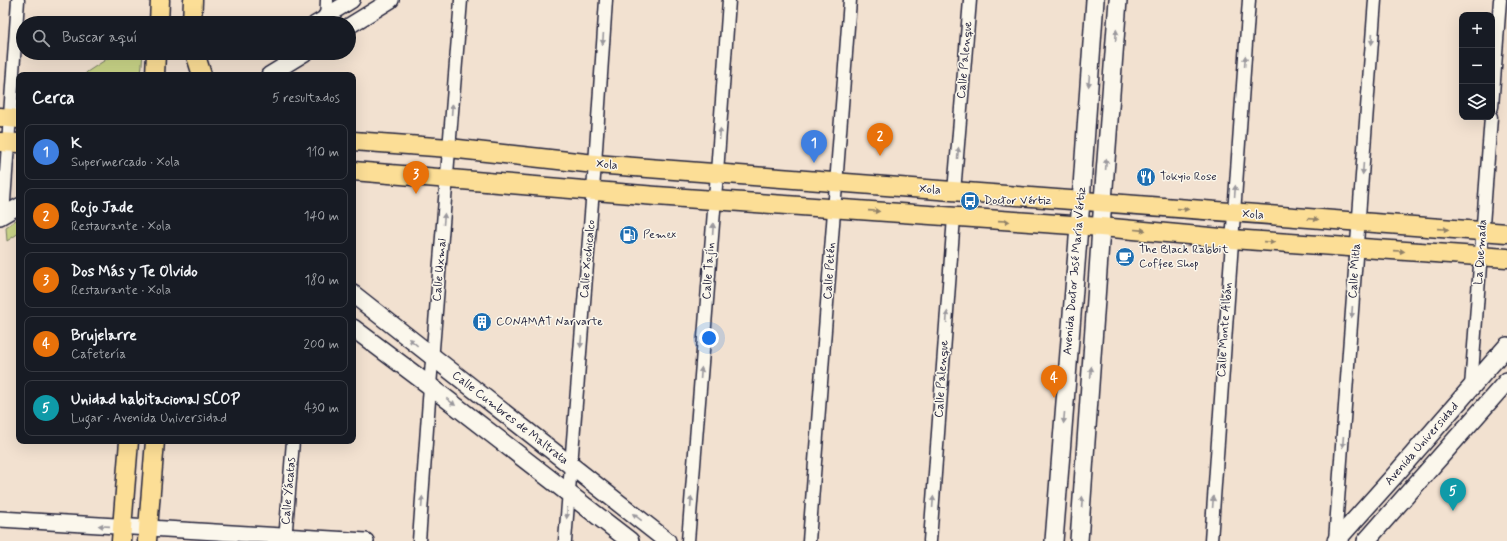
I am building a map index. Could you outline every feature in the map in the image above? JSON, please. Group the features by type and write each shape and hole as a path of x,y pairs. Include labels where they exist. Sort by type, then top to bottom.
{"main road":[{"path":"159,16 160,0"},
{"path":"192,16 193,0"},
{"name":"Avenida Doctor José María Vértiz","path":"1054,541 1081,202 1095,0"},
{"name":"Avenida Doctor José María Vértiz","path":"1079,541 1118,0"},
{"path":"155,72 156,60"},
{"path":"197,60 201,72"},
{"name":"Xola","path":"356,142 450,148 596,164 1081,202 1507,233"},
{"path":"356,171 593,191 1079,225 1232,239 1507,258"},
{"name":"Calle Cumbres de Maltrata","path":"356,296 667,541"},
{"name":"Calle Cumbres de Maltrata","path":"356,330 630,541"},
{"name":"Avenida Universidad","path":"1336,541 1507,346"},
{"name":"Avenida Universidad","path":"1366,541 1507,381"},
{"path":"122,534 129,444"},
{"path":"147,535 155,444"}],"street":[{"path":"17,16 18,0"},
{"path":"323,16 327,0"},
{"path":"329,16 352,0"},
{"path":"356,22 391,0"},
{"name":"Calle Uxmal","path":"420,541 432,357 461,0"},
{"name":"Calle Xochicalco","path":"565,541 596,164 606,0"},
{"name":"Calle Tajín","path":"688,541 729,0"},
{"name":"Calle Petén","path":"809,541 850,0"},
{"name":"Calle Palenque","path":"954,192 970,0"},
{"name":"Calle Monte Albán","path":"1211,541 1249,0"},
{"name":"Calle Mitla","path":"1336,541 1375,0"},
{"path":"1494,84 1500,0"},
{"path":"1,217 9,143 16,30"},
{"path":"275,72 294,60"},
{"name":"La Quemada","path":"1471,387 1491,120"},
{"path":"1,217 16,208"},
{"name":"Calle Palenque","path":"930,541 954,217"},
{"name":"Calle Yácatas","path":"285,539 293,444"},
{"path":"0,519 122,534 366,541"}],"green space":[{"path":"105,60 142,60 141,72 87,72"},
{"path":"16,220 16,235 7,241 6,227"}],"place":[{"name":"Rojo Jade","path":"880,156"},
{"name":"K","path":"814,163"},
{"name":"Tokyio Rose","path":"1146,177"},
{"name":"Dos Más y Te Olvido","path":"416,194"},
{"name":"Doctor Vértiz","path":"970,201"},
{"name":"Pemex","path":"629,235"},
{"name":"The Black Rabbit Coffee Shop","path":"1125,257"},
{"name":"CONAMAT Narvarte","path":"482,322"},
{"name":"Brujelarre","path":"1054,398"},
{"name":"Unidad habitacional SCOP","path":"1453,511"}]}
